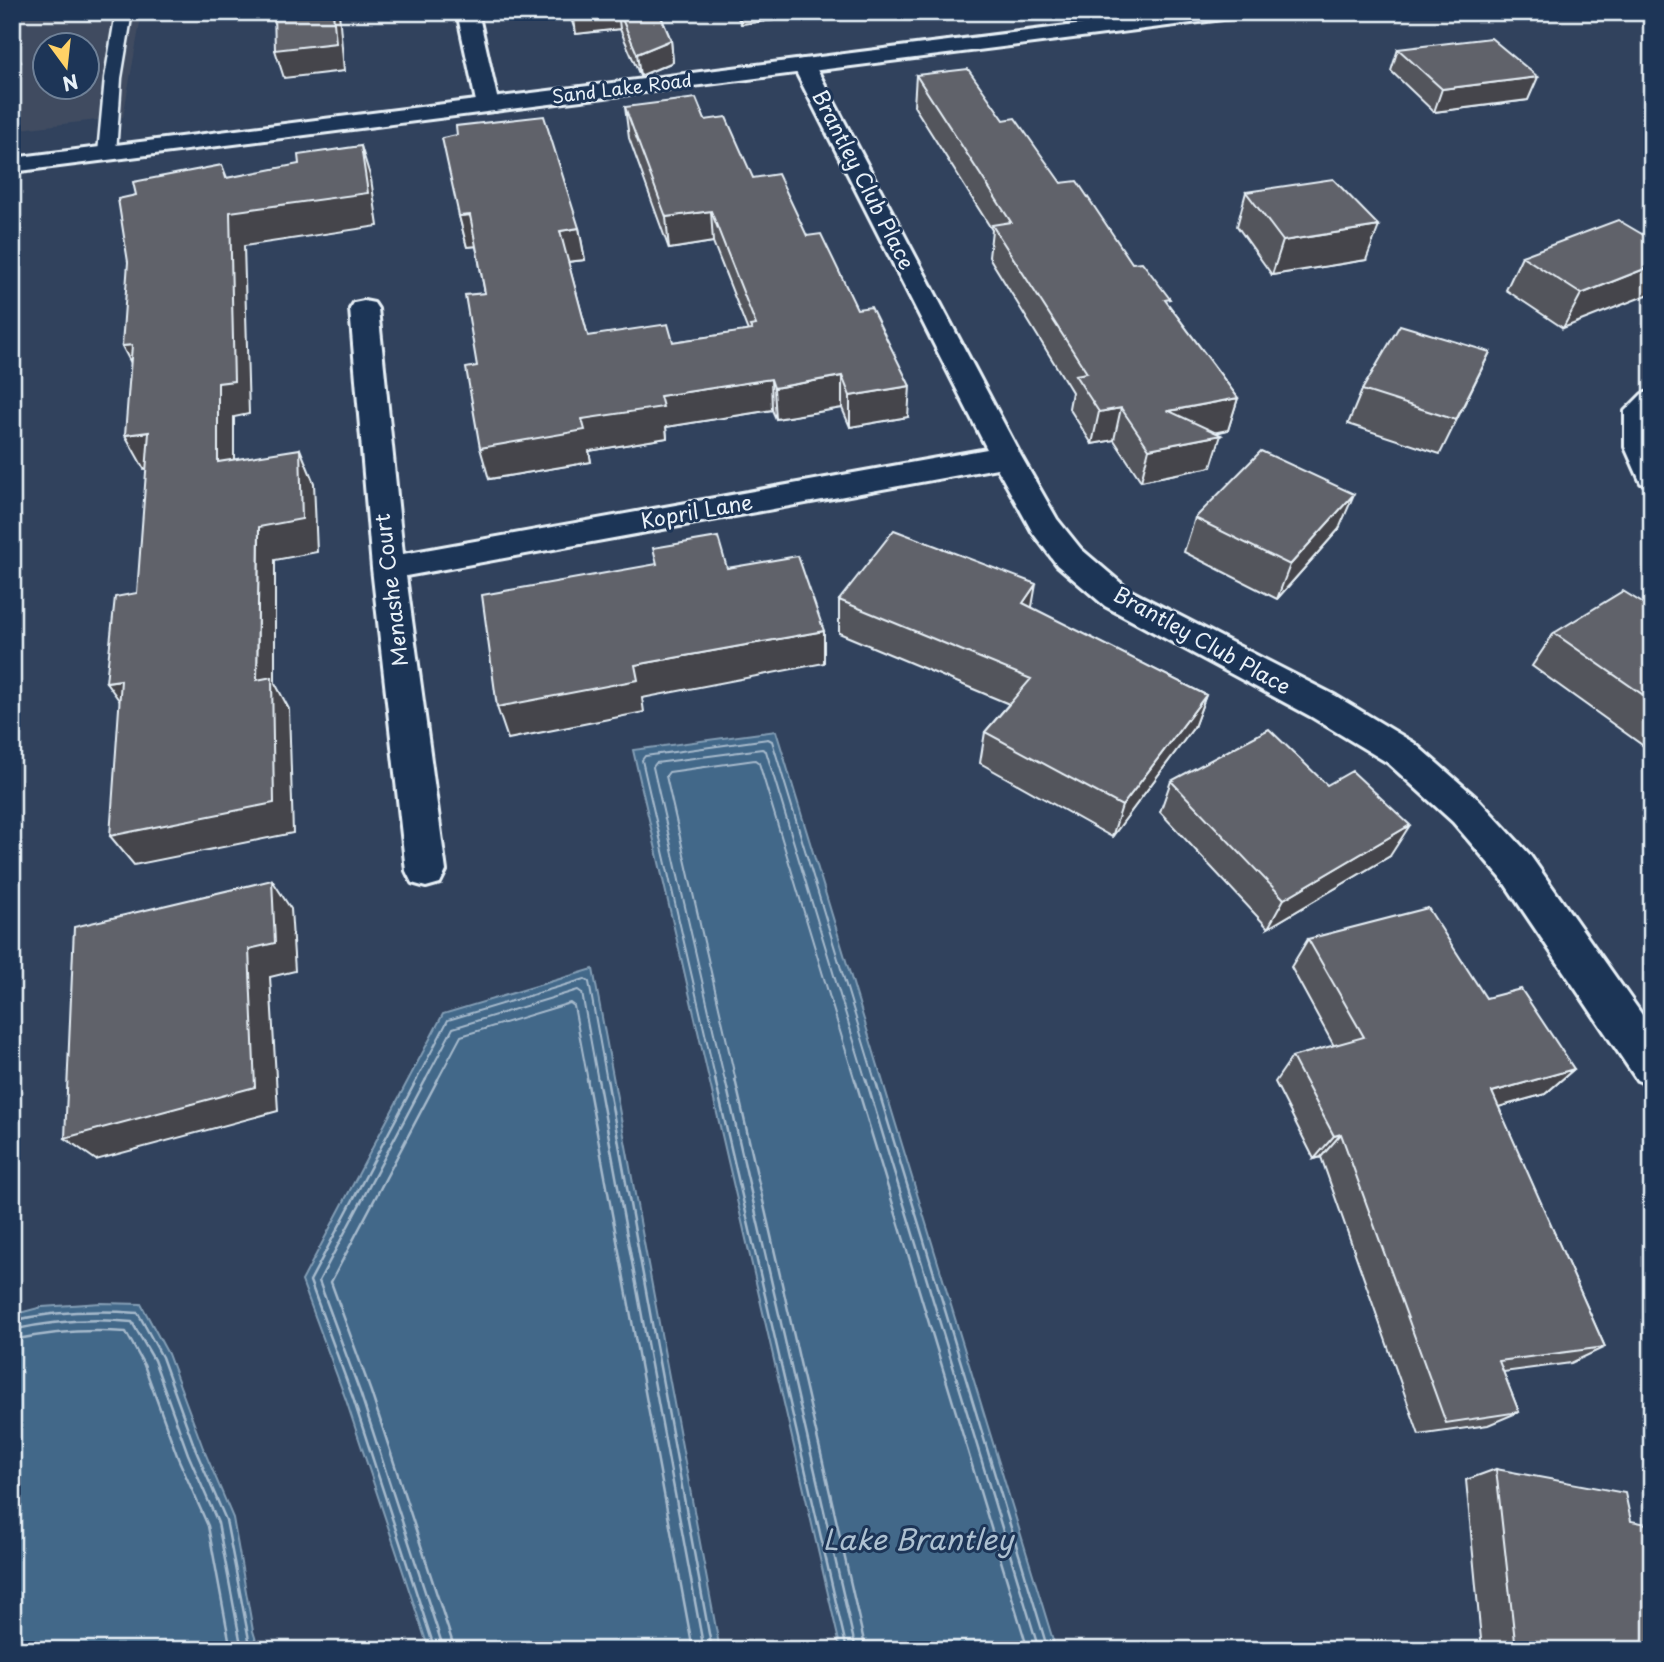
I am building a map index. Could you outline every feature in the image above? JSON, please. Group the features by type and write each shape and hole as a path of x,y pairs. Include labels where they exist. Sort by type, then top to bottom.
{"street":[{"path":"467,12 488,106"},
{"name":"Sand Lake Road","path":"12,165 804,66 1122,19 1231,12"},
{"name":"Brantley Club Place","path":"804,66 1006,456 1044,525 1069,557 1117,598 1323,706 1401,753 1466,811 1514,866 1652,1066"},
{"name":"Menashe Court","path":"363,309 388,568 426,871"},
{"path":"1652,400 1640,411 1640,447 1652,476"},
{"name":"Kopril Lane","path":"388,568 1006,456"}],"lane":[{"path":"107,153 113,78 124,12"}],"shaded area":[{"path":"12,12 142,12 123,117 12,130"}],"water":[{"name":"Lake Brantley","path":"776,731 1056,1650 841,1650 633,750"},
{"path":"593,969 720,1650 429,1650 346,1400 302,1281 443,1014"},
{"path":"101,1303 141,1304 168,1354 233,1518 253,1631 259,1650 12,1650 12,1315 42,1307"}],"building":[{"path":"274,12 333,12 336,43 275,50"},
{"path":"619,12 659,12 671,40 637,54"},
{"path":"1491,38 1538,77 1442,89 1398,49"},
{"path":"968,69 1004,120 1015,118 1061,183 1077,181 1132,263 1142,262 1170,299 1165,300 1238,398 1169,411 1221,435 1149,449 1121,408 1099,412 1075,375 1087,373 992,225 1011,222 916,75"},
{"path":"696,98 705,120 726,117 753,178 778,174 807,236 821,234 857,309 871,307 910,386 850,396 842,376 774,388 771,379 660,396 663,407 582,419 585,430 480,448 466,368 477,366 465,295 485,293 470,215 459,216 442,138 457,135 456,126 544,116 579,228 560,231 588,336 668,324 673,342 752,330 750,326 756,325 711,211 666,217 625,107"},
{"path":"361,146 368,193 230,212 234,381 218,383 218,462 300,449 302,519 259,527 257,680 272,677 274,803 110,836 121,680 106,682 115,597 137,593 149,432 125,435 132,345 122,346 128,262 118,199 136,195 133,182 222,165 226,178 299,164 298,155"},
{"path":"1333,179 1379,226 1283,241 1246,192"},
{"path":"1618,220 1652,240 1652,266 1581,294 1522,256"},
{"path":"1400,325 1490,352 1456,420 1362,390"},
{"path":"1261,451 1354,494 1290,565 1195,518"},
{"path":"894,530 1036,584 1023,603 1206,695 1122,806 985,732 1031,679 839,600"},
{"path":"718,537 727,568 798,556 824,631 635,665 638,680 497,707 482,595 657,564 653,548"},
{"path":"1623,591 1652,609 1652,701 1554,633"},
{"path":"1269,729 1327,785 1352,771 1410,825 1284,899 1171,781"},
{"path":"272,880 275,943 249,949 255,1087 65,1138 74,927"},
{"path":"1428,908 1486,998 1521,989 1574,1069 1492,1092 1605,1347 1499,1361 1519,1412 1446,1423 1341,1134 1334,1136 1292,1057 1364,1037 1308,939"},
{"path":"1496,1469 1625,1493 1631,1521 1652,1525 1652,1650 1516,1650"}]}
